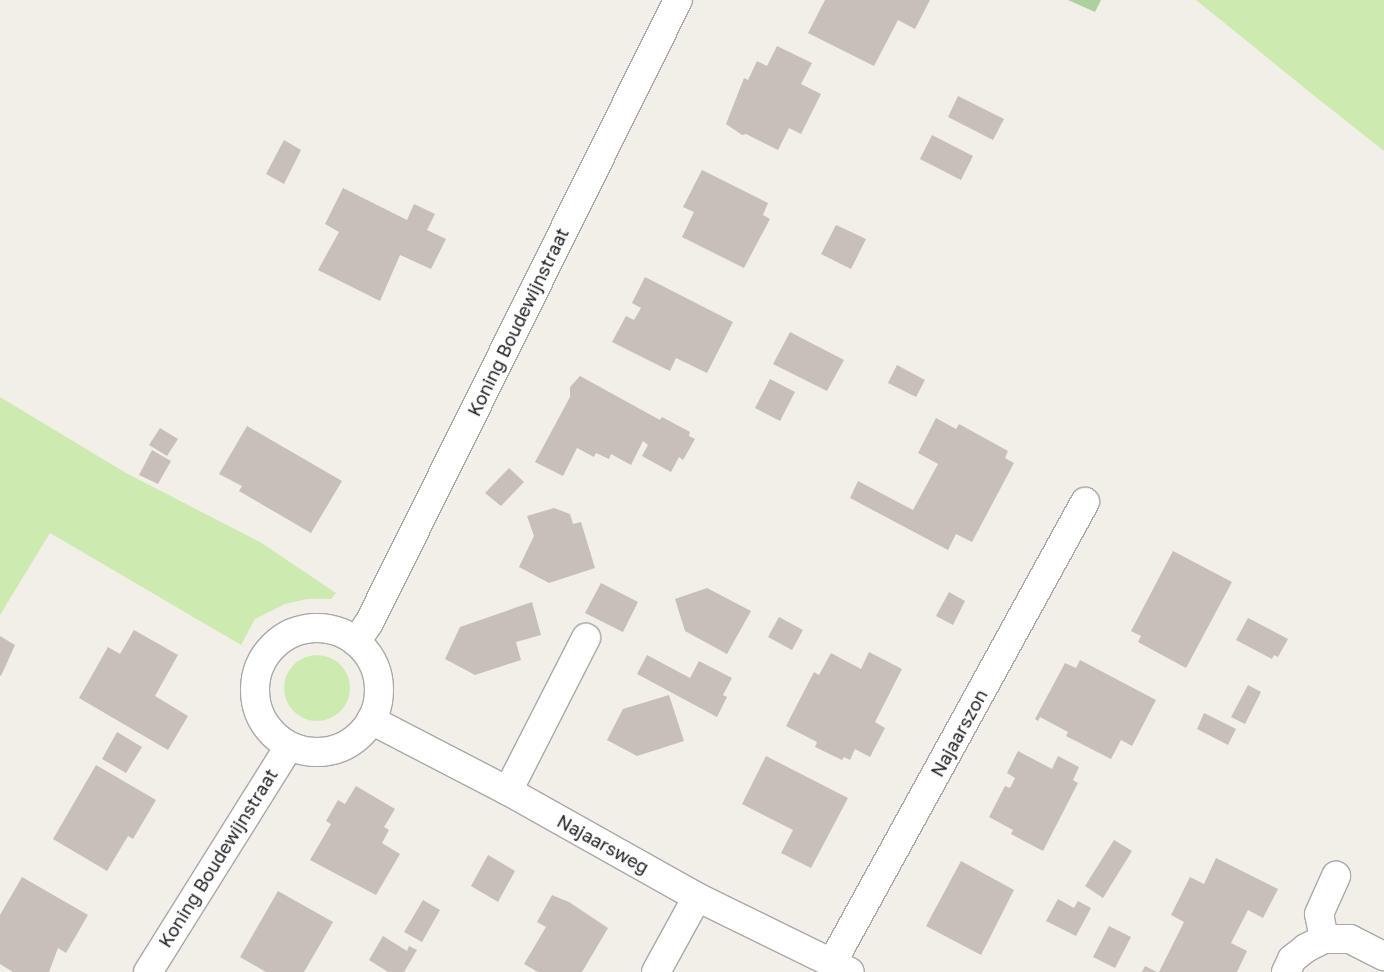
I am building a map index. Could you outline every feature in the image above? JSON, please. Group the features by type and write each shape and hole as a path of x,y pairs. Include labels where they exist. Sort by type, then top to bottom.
{"street":[{"name":"Koning Boudewijnstraat","path":"356,642 369,623 678,0"},
{"name":"Najaarszon","path":"841,968 1085,502"},
{"path":"312,628 343,634 356,642 373,665 378,679 376,707 371,720 362,732 336,749 320,752 289,746 266,724 255,695 261,663 269,649 281,639 312,628"},
{"path":"508,791 586,638"},
{"name":"Najaarsweg","path":"371,720 508,791 697,897 841,968"},
{"name":"Koning Boudewijnstraat","path":"148,972 289,746"},
{"path":"1324,939 1319,914 1336,876"},
{"path":"656,972 697,897"},
{"path":"1286,972 1292,959 1306,948 1324,939 1350,939 1384,956"}],"green space":[{"path":"1068,0 1101,0 1095,12"},
{"path":"1196,0 1384,0 1384,151 1317,98"},
{"path":"0,397 126,473 260,542 336,593 331,599 307,599 285,604 255,619 241,645 50,533 0,615"},
{"path":"311,655 323,655 335,660 345,670 350,682 348,701 335,716 323,721 311,721 299,716 289,706 284,694 284,682 289,670 299,660"}],"building":[{"path":"825,0 930,0 915,29 898,20 874,66 808,33"},
{"path":"777,46 812,63 801,84 821,94 801,134 789,128 778,150 746,134 742,135 726,124 744,78 748,80 757,61 767,66"},
{"path":"958,96 1004,119 993,140 948,117"},
{"path":"932,135 973,156 961,180 920,159"},
{"path":"284,140 301,150 284,184 266,174"},
{"path":"702,170 768,203 763,215 770,219 744,268 682,237 694,212 683,207"},
{"path":"343,188 407,220 414,204 435,214 427,230 446,239 431,269 400,255 380,301 318,270 339,232 325,224"},
{"path":"836,225 866,239 851,269 821,254"},
{"path":"645,277 733,322 707,373 676,358 670,371 612,342 626,316 634,320 641,308 632,303"},
{"path":"790,332 844,360 827,391 773,364"},
{"path":"897,365 925,380 916,397 888,383"},
{"path":"580,376 660,420 662,417 690,432 689,436 695,439 683,460 679,457 671,472 642,456 648,445 643,441 631,465 611,454 609,459 596,453 594,457 577,448 563,476 535,462 570,397 570,387"},
{"path":"770,379 795,392 780,421 755,408"},
{"path":"936,418 956,429 959,424 1008,451 1005,458 1014,463 972,542 956,534 948,550 850,498 858,481 913,510 938,464 918,453"},
{"path":"247,426 342,481 311,533 239,491 242,486 219,474"},
{"path":"160,428 178,439 167,456 149,445"},
{"path":"152,450 171,461 158,484 139,475"},
{"path":"509,468 524,482 501,506 485,493"},
{"path":"554,508 570,514 573,524 581,522 595,568 549,583 519,567 534,536 527,516"},
{"path":"1173,551 1232,582 1186,668 1138,642 1141,636 1131,631"},
{"path":"601,583 638,602 623,632 585,613"},
{"path":"707,588 751,611 727,654 685,631 675,599"},
{"path":"949,592 965,601 953,625 936,616"},
{"path":"532,602 541,635 516,642 521,660 475,675 445,659 460,627"},
{"path":"779,617 803,630 792,650 768,637"},
{"path":"1248,618 1288,639 1278,657 1274,655 1272,659 1236,640"},
{"path":"134,630 178,655 155,696 188,716 168,750 79,698 108,647 120,654"},
{"path":"0,636 15,645 1,676 0,675"},
{"path":"869,652 902,669 875,722 885,728 870,757 855,749 850,760 844,757 842,760 815,747 817,742 786,726 814,672 819,675 831,653 861,669"},
{"path":"647,655 690,678 699,661 732,678 723,695 727,697 717,717 637,674"},
{"path":"1080,660 1156,700 1132,746 1121,740 1111,759 1066,736 1068,732 1040,717 1038,721 1035,719 1065,663 1076,668"},
{"path":"1248,685 1261,692 1245,724 1231,717"},
{"path":"669,695 684,741 637,756 607,740 623,709"},
{"path":"1204,713 1236,729 1228,745 1197,729"},
{"path":"117,732 142,747 126,773 102,759"},
{"path":"1018,751 1052,769 1058,756 1079,767 1073,780 1078,783 1043,851 1011,834 1013,830 989,817 1005,786 1010,788 1015,778 1007,773"},
{"path":"766,756 848,798 811,868 781,853 793,830 742,804"},
{"path":"96,765 156,800 133,839 128,836 107,871 53,839"},
{"path":"356,786 395,809 384,827 389,830 382,843 400,854 376,895 310,860 331,824 326,821 338,800 345,804"},
{"path":"1114,840 1132,851 1103,898 1085,886"},
{"path":"488,855 515,871 498,902 471,886"},
{"path":"1216,858 1278,889 1263,918 1248,910 1231,943 1247,951 1237,972 1159,972 1184,922 1171,915 1190,877 1204,884"},
{"path":"961,861 1014,890 981,955 926,926"},
{"path":"22,877 88,915 66,953 58,948 49,972 13,972 0,964 0,915"},
{"path":"278,891 333,922 304,972 266,972 240,957"},
{"path":"552,895 569,902 608,928 582,972 538,972 524,964 546,927 537,922"},
{"path":"1058,899 1074,908 1078,901 1091,908 1076,936 1046,921"},
{"path":"423,900 440,910 422,942 404,932"},
{"path":"1109,926 1131,937 1115,968 1093,957"},
{"path":"383,936 407,951 409,946 417,950 404,972 388,972 369,960"},
{"path":"1145,966 1157,972 1142,972"}]}
